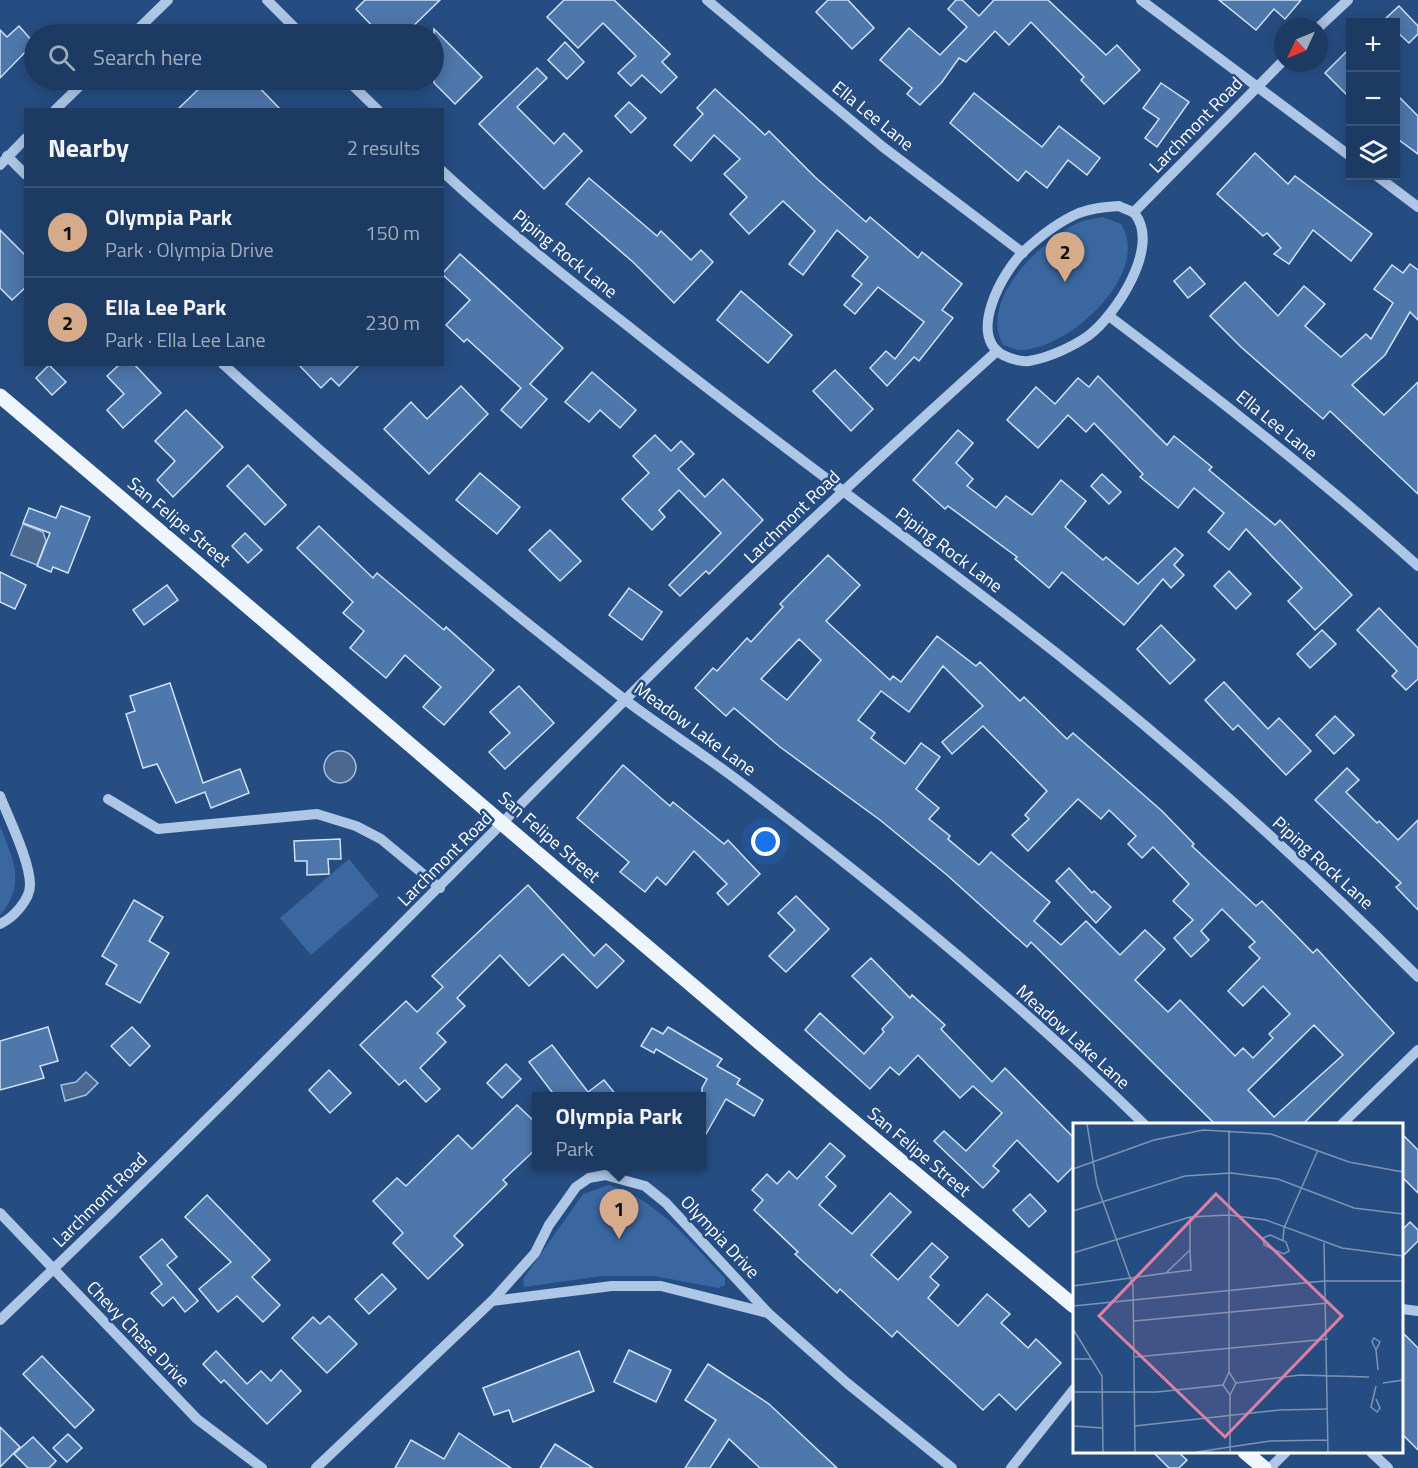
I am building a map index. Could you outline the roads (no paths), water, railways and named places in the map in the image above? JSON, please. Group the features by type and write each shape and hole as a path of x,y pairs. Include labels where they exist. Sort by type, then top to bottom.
{"main road":[{"name":"San Felipe Street","path":"0,396 504,824 784,1066 1073,1305"},
{"path":"1246,1453 1264,1468"}],"street":[{"path":"143,24 168,0"},
{"path":"267,0 291,24"},
{"name":"Ella Lee Lane","path":"707,0 883,147 1023,253"},
{"path":"1141,0 1346,153"},
{"path":"1328,19 1348,0"},
{"name":"Larchmont Road","path":"1134,212 1274,71"},
{"path":"57,108 76,90"},
{"path":"357,90 376,108"},
{"path":"24,140 4,160 24,174"},
{"name":"Piping Rock Lane","path":"444,173 538,255 714,395 996,606 1143,726 1334,893 1418,977"},
{"path":"1382,180 1418,207"},
{"path":"1119,206 1134,212 1141,225 1143,241 1138,263 1126,291 1109,316 1087,336 1054,353 1028,361 1012,359 997,351 989,336 987,321 1007,274 1023,253 1049,232 1078,214 1101,207 1119,206"},
{"name":"Ella Lee Lane","path":"1109,316 1206,389 1342,499 1418,566"},
{"name":"Larchmont Road","path":"0,1320 440,888 626,700 842,491 997,351"},
{"name":"Meadow Lake Lane","path":"225,366 322,454 626,700 736,779 914,919 1142,1123"},
{"path":"0,796 21,851 30,886 20,908 0,924"},
{"path":"108,800 158,829 317,814 356,826 381,838 440,888"},
{"path":"1344,1123 1418,1050"},
{"name":"Olympia Drive","path":"316,1468 492,1301 535,1253 549,1225 576,1187 589,1178 605,1175 645,1186 666,1203 768,1313 847,1383 952,1468"},
{"name":"Chevy Chase Drive","path":"0,1214 197,1419 262,1468"},
{"name":"Olympia Drive","path":"492,1301 602,1287 661,1286 768,1313"},
{"path":"1403,1309 1418,1311"},
{"path":"1011,1468 1073,1390"},
{"path":"1270,1468 1285,1453"},
{"path":"1372,1453 1388,1468"}],"place":[{"name":"Ella Lee Park","path":"1065,282"},
{"name":"Olympia Park","path":"619,1239"}]}
